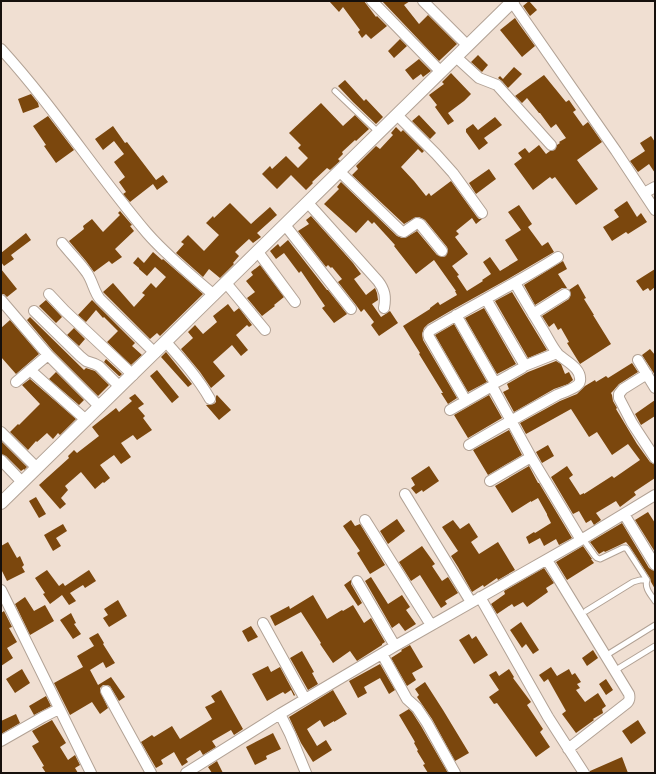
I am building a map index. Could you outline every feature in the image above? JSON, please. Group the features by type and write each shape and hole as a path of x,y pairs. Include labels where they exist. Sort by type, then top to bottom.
{"street":[{"path":"372,1 441,72"},
{"path":"423,1 468,46"},
{"path":"1,503 512,2 616,151 655,210"},
{"path":"1,49 37,92 147,233 214,295"},
{"path":"456,57 479,78 497,85 551,145"},
{"path":"397,115 453,173 482,213"},
{"path":"340,172 401,231 404,232 417,223 420,224 442,251"},
{"path":"644,193 655,187"},
{"path":"308,203 383,286 386,300 384,308"},
{"path":"285,225 351,309"},
{"path":"62,243 87,273 100,300 155,353"},
{"path":"258,252 295,302"},
{"path":"466,401 428,334 431,330 456,315 515,283 558,257"},
{"path":"226,283 265,330"},
{"path":"469,445 580,383 576,370 570,363 557,353 515,283"},
{"path":"49,294 133,375"},
{"path":"533,314 565,294"},
{"path":"486,299 524,366"},
{"path":"1,300 48,354 100,407"},
{"path":"34,311 80,356 86,361 99,366 120,387"},
{"path":"456,315 494,384 493,388 510,421 582,539"},
{"path":"166,342 204,387 210,398"},
{"path":"450,410 524,366 557,353"},
{"path":"16,382 48,354"},
{"path":"638,360 655,388"},
{"path":"30,370 86,420"},
{"path":"647,374 623,389 619,394 619,398 632,423 655,458"},
{"path":"1,432 37,468"},
{"path":"490,481 531,457"},
{"path":"1,460 22,482"},
{"path":"405,494 476,600 584,773"},
{"path":"186,773 305,699 654,497"},
{"path":"624,514 655,565"},
{"path":"365,520 431,625"},
{"path":"547,560 629,694 630,698 629,701 568,749"},
{"path":"357,581 395,646"},
{"path":"1,590 91,773"},
{"path":"263,623 305,699"},
{"path":"382,654 407,699 417,708 427,723 455,773"},
{"path":"106,691 151,773"},
{"path":"1,740 59,709"},
{"path":"280,714 306,773"}],"lane":[{"path":"335,91 379,133"},
{"path":"582,539 595,556 600,559 623,548 628,549 647,580 646,587 655,602"},
{"path":"586,611 633,582 647,580"},
{"path":"610,653 655,625"},
{"path":"619,668 655,646"}],"building":[{"path":"329,1 364,1 376,17 377,16 387,26 371,39 366,34 362,38 358,32 360,30 343,7 339,12"},
{"path":"382,1 410,1 404,5 419,24 428,15 457,44 439,61"},
{"path":"529,1 537,10 530,16 523,6"},
{"path":"515,18 535,46 522,57 500,30"},
{"path":"400,39 407,46 394,58 388,51"},
{"path":"478,55 488,65 482,72 471,62"},
{"path":"419,59 431,71 423,77 421,74 413,80 405,70"},
{"path":"514,67 522,74 508,88 498,78 500,76 503,79"},
{"path":"451,73 471,94 448,113 454,121 448,125 435,107 437,105 429,95 444,84 442,82"},
{"path":"544,75 566,102 569,100 576,110 573,112 583,126 588,122 602,142 577,160 598,189 576,205 555,177 552,179 550,177 533,190 514,164 522,158 518,153 525,148 529,153 539,145 546,154 555,150 557,145 560,143 559,142 566,138 556,124 551,128 527,98 522,103 515,96"},
{"path":"345,80 364,101 366,99 383,117 376,124 338,86"},
{"path":"31,94 38,103 39,107 23,113 18,99"},
{"path":"321,103 343,126 355,115 369,129 342,152 343,154 338,159 340,161 330,170 327,168 306,190 291,175 277,189 262,174 270,166 272,169 286,156 298,168 308,158 298,148 301,145 289,133"},
{"path":"419,115 436,133 430,139 412,121"},
{"path":"48,116 74,150 56,163 44,146 46,145 33,126"},
{"path":"495,117 502,125 484,138 488,143 479,150 466,132 466,129 473,124 478,130"},
{"path":"113,126 125,143 127,142 156,180 163,175 168,182 157,190 153,184 130,202 123,194 126,192 119,182 125,177 114,162 124,154 114,141 103,150 95,139"},
{"path":"396,127 401,132 403,130 424,151 422,153 418,149 401,167 426,196 429,193 431,196 451,181 477,217 482,219 476,224 472,218 456,231 459,234 455,237 468,254 452,266 459,275 457,276 467,291 491,274 483,262 490,257 500,271 518,260 505,240 521,230 508,212 519,205 532,224 528,227 542,246 548,242 554,252 428,324 424,328 422,334 423,340 457,398 448,404 419,354 420,353 403,326 430,309 438,302 440,305 457,295 456,291 434,260 416,274 394,246 395,245 374,222 372,224 368,220 356,233 324,204 339,189 337,187 341,182 397,236 405,238 417,231 437,255 443,257 446,256 448,250 447,247 425,220 416,217 404,224 352,175 358,169 356,166 376,146 380,149 393,135 391,133"},
{"path":"651,136 655,142 655,173 649,164 638,172 630,161 645,151 640,143"},
{"path":"489,169 496,179 476,194 469,183"},
{"path":"627,201 637,217 641,213 647,222 628,234 626,232 612,241 603,227 619,217 614,210"},
{"path":"230,203 251,224 270,207 277,215 257,233 261,237 253,243 249,239 235,252 239,256 233,263 234,264 220,278 209,269 203,277 176,253 184,244 181,242 188,235 204,251 219,235 206,223 213,216 214,218"},
{"path":"120,211 132,225 130,226 134,231 115,249 122,257 112,264 109,261 94,272 69,241 84,229 83,226 92,219 103,232 120,215 118,213"},
{"path":"311,216 361,274 354,279 366,295 375,288 378,300 372,304 381,317 390,311 398,323 379,336 371,325 374,322 364,309 361,312 338,282 342,279 332,267 331,268 328,265 326,267 298,231 309,224 306,220"},
{"path":"26,233 31,240 11,255 14,259 4,266 1,262 1,253"},
{"path":"288,240 347,314 334,323 322,308 325,306 301,271 299,273 284,253 276,259 270,251 278,244 280,247"},
{"path":"153,252 203,294 160,336 157,333 150,339 103,292 113,283 134,307 145,295 142,293 151,283 156,288 166,277 155,267 147,276 133,263 138,257 144,263"},
{"path":"563,261 567,269 558,274 567,288 562,288 535,305 524,285"},
{"path":"260,265 284,297 262,316 247,298 255,292 246,281 253,275 251,272"},
{"path":"1,269 17,289 7,297 4,294 1,294"},
{"path":"655,269 655,287 650,291 648,288 643,291 636,281"},
{"path":"578,284 586,298 584,299 611,344 580,364 567,343 569,342 561,328 558,330 554,323 549,327 542,316 569,299 571,294 569,290"},
{"path":"512,292 547,350 528,358 495,301"},
{"path":"46,300 62,317 56,323 39,306"},
{"path":"92,300 135,343 132,346 142,355 131,365 107,342 118,331 104,317 103,318 96,310 86,322 78,315"},
{"path":"228,304 234,312 239,308 252,325 249,327 247,325 236,335 248,350 241,356 232,345 213,362 225,376 211,388 181,349 193,338 188,332 195,325 203,334 217,322 213,316"},
{"path":"484,308 516,364 497,374 465,318"},
{"path":"30,317 84,370 86,368 95,371 109,385 98,396 53,351 27,320"},
{"path":"10,320 39,354 16,374 1,357 1,328"},
{"path":"454,324 487,382 468,392 435,335"},
{"path":"74,328 85,339 79,346 67,335"},
{"path":"650,349 655,355 655,375 642,355"},
{"path":"166,352 192,384 188,387 161,357"},
{"path":"106,359 122,374 120,376 104,362"},
{"path":"556,361 561,364 565,374 569,372 573,380 514,412 503,392 509,389 507,384 528,372"},
{"path":"632,363 638,372 619,384 611,393 617,408 616,409 637,444 650,462 655,465 655,478 634,492 636,495 620,507 616,501 596,513 601,520 594,525 591,520 586,523 579,511 573,514 551,477 567,466 573,475 569,478 580,495 612,476 614,478 640,460 628,444 612,455 597,432 589,437 571,409 526,434 520,423 560,401 577,394 585,386 595,380 596,382 606,376 608,378"},
{"path":"157,370 179,397 172,403 150,376"},
{"path":"56,372 84,400 79,405 49,379"},
{"path":"30,379 76,419 60,435 58,433 53,439 47,433 37,442 36,441 28,450 10,432 40,404 22,385"},
{"path":"135,394 144,404 138,408 145,416 143,418 152,430 137,440 133,435 121,443 131,457 121,464 114,455 100,465 110,478 95,489 81,472 65,486 68,490 61,498 66,504 60,509 39,485 69,458 68,456 74,450 77,453 99,436 92,427 116,408 119,412 132,401 129,398"},
{"path":"217,395 231,410 219,420 206,405 214,404 216,402"},
{"path":"489,395 502,418 468,438 454,415"},
{"path":"655,400 655,416 641,425 635,414"},
{"path":"509,430 522,455 488,475 473,450"},
{"path":"1,441 27,467 24,470 21,471 6,456 1,454"},
{"path":"548,445 554,456 542,463 536,452"},
{"path":"429,466 439,481 423,492 422,490 416,494 411,488 415,485 411,478"},
{"path":"529,466 572,538 559,545 556,539 544,546 540,538 529,544 526,537 551,523 538,498 512,513 495,486"},
{"path":"36,497 46,514 39,518 29,501"},
{"path":"648,512 655,523 655,552 635,520"},
{"path":"397,519 405,531 388,544 380,531"},
{"path":"351,520 355,526 360,524 385,565 370,574 357,553 360,551 343,526"},
{"path":"453,520 460,529 469,523 478,537 471,542 479,554 498,542 515,570 498,580 497,578 484,587 483,585 472,592 451,556 458,551 442,527"},
{"path":"622,523 649,568 655,571 655,589 650,578 626,542 599,554 590,542"},
{"path":"63,524 67,531 56,538 61,546 53,551 44,535"},
{"path":"8,542 17,558 20,556 24,565 22,567 25,572 7,581 1,569 1,546"},
{"path":"422,546 435,564 432,566 442,581 448,577 458,593 445,601 447,604 441,608 420,575 411,581 399,562"},
{"path":"583,546 594,563 567,580 556,562"},
{"path":"544,568 554,583 546,588 548,592 527,607 523,602 514,607 512,604 497,614 491,604 505,594 504,591"},
{"path":"47,570 59,586 63,583 65,586 89,570 96,581 85,588 83,585 70,593 76,601 69,605 62,595 50,604 35,578"},
{"path":"371,577 388,604 402,595 410,607 406,610 416,624 405,631 399,623 392,628 365,581"},
{"path":"351,580 351,584 362,603 358,606 344,585"},
{"path":"313,595 327,619 353,605 364,623 371,618 385,642 357,661 350,651 333,663 301,612 275,626 270,616 289,606 290,609"},
{"path":"25,597 34,611 45,605 54,621 30,635 15,604"},
{"path":"118,600 127,616 109,627 103,618 108,615 104,609"},
{"path":"4,611 12,627 9,628 17,642 7,648 13,658 1,666 1,613"},
{"path":"71,613 76,623 74,624 81,634 73,639 60,620"},
{"path":"521,622 539,650 533,654 526,644 522,648 510,630"},
{"path":"251,626 258,637 248,642 242,631"},
{"path":"98,633 115,663 106,668 103,662 90,670 98,685 111,677 125,697 119,701 110,686 103,685 100,688 100,691 108,708 100,714 92,702 70,715 54,683 83,667 77,656 94,646 89,638"},
{"path":"469,634 472,639 476,636 488,655 474,664 459,640"},
{"path":"410,645 423,667 412,673 416,680 407,686 391,658"},
{"path":"593,650 598,658 587,666 582,658"},
{"path":"302,651 314,672 312,673 318,684 308,690 290,658"},
{"path":"380,664 395,690 389,694 380,678 364,687 367,693 358,698 349,681"},
{"path":"268,666 271,672 280,667 295,695 294,696 291,690 285,694 283,692 267,701 252,674"},
{"path":"551,667 557,676 569,669 572,675 575,673 581,682 577,684 580,688 576,690 585,702 598,693 606,706 602,709 603,713 576,733 562,714 566,711 548,679 544,682 539,675"},
{"path":"22,669 30,683 15,693 6,679"},
{"path":"509,669 514,677 513,678 531,702 527,705 543,729 540,732 550,747 536,757 497,703 494,704 489,697 499,690 489,675 496,671 499,676"},
{"path":"606,679 613,690 606,695 599,684"},
{"path":"425,682 469,753 455,761 432,719 417,697 419,695 415,689"},
{"path":"221,690 243,729 234,735 231,730 212,741 216,747 203,755 200,750 186,759 188,762 182,766 174,752 161,760 163,764 156,768 141,742 152,735 154,737 172,726 180,739 212,719 205,707 215,702 211,696"},
{"path":"333,690 347,714 324,727 320,720 307,729 317,746 326,740 332,750 313,762 301,743 289,717"},
{"path":"46,696 51,706 34,715 29,706"},
{"path":"409,709 421,726 448,773 428,773 423,765 425,764 417,751 415,742 399,715"},
{"path":"16,714 20,723 1,734 1,721"},
{"path":"52,720 66,743 60,747 68,760 75,755 80,765 75,768 78,773 46,773 42,767 44,766 32,746 39,742 32,731"},
{"path":"638,720 646,733 631,744 622,731"},
{"path":"273,733 281,749 266,756 267,759 255,765 246,747"},
{"path":"622,757 628,773 590,773 590,771"},
{"path":"217,761 223,773 212,773 208,767"}]}
